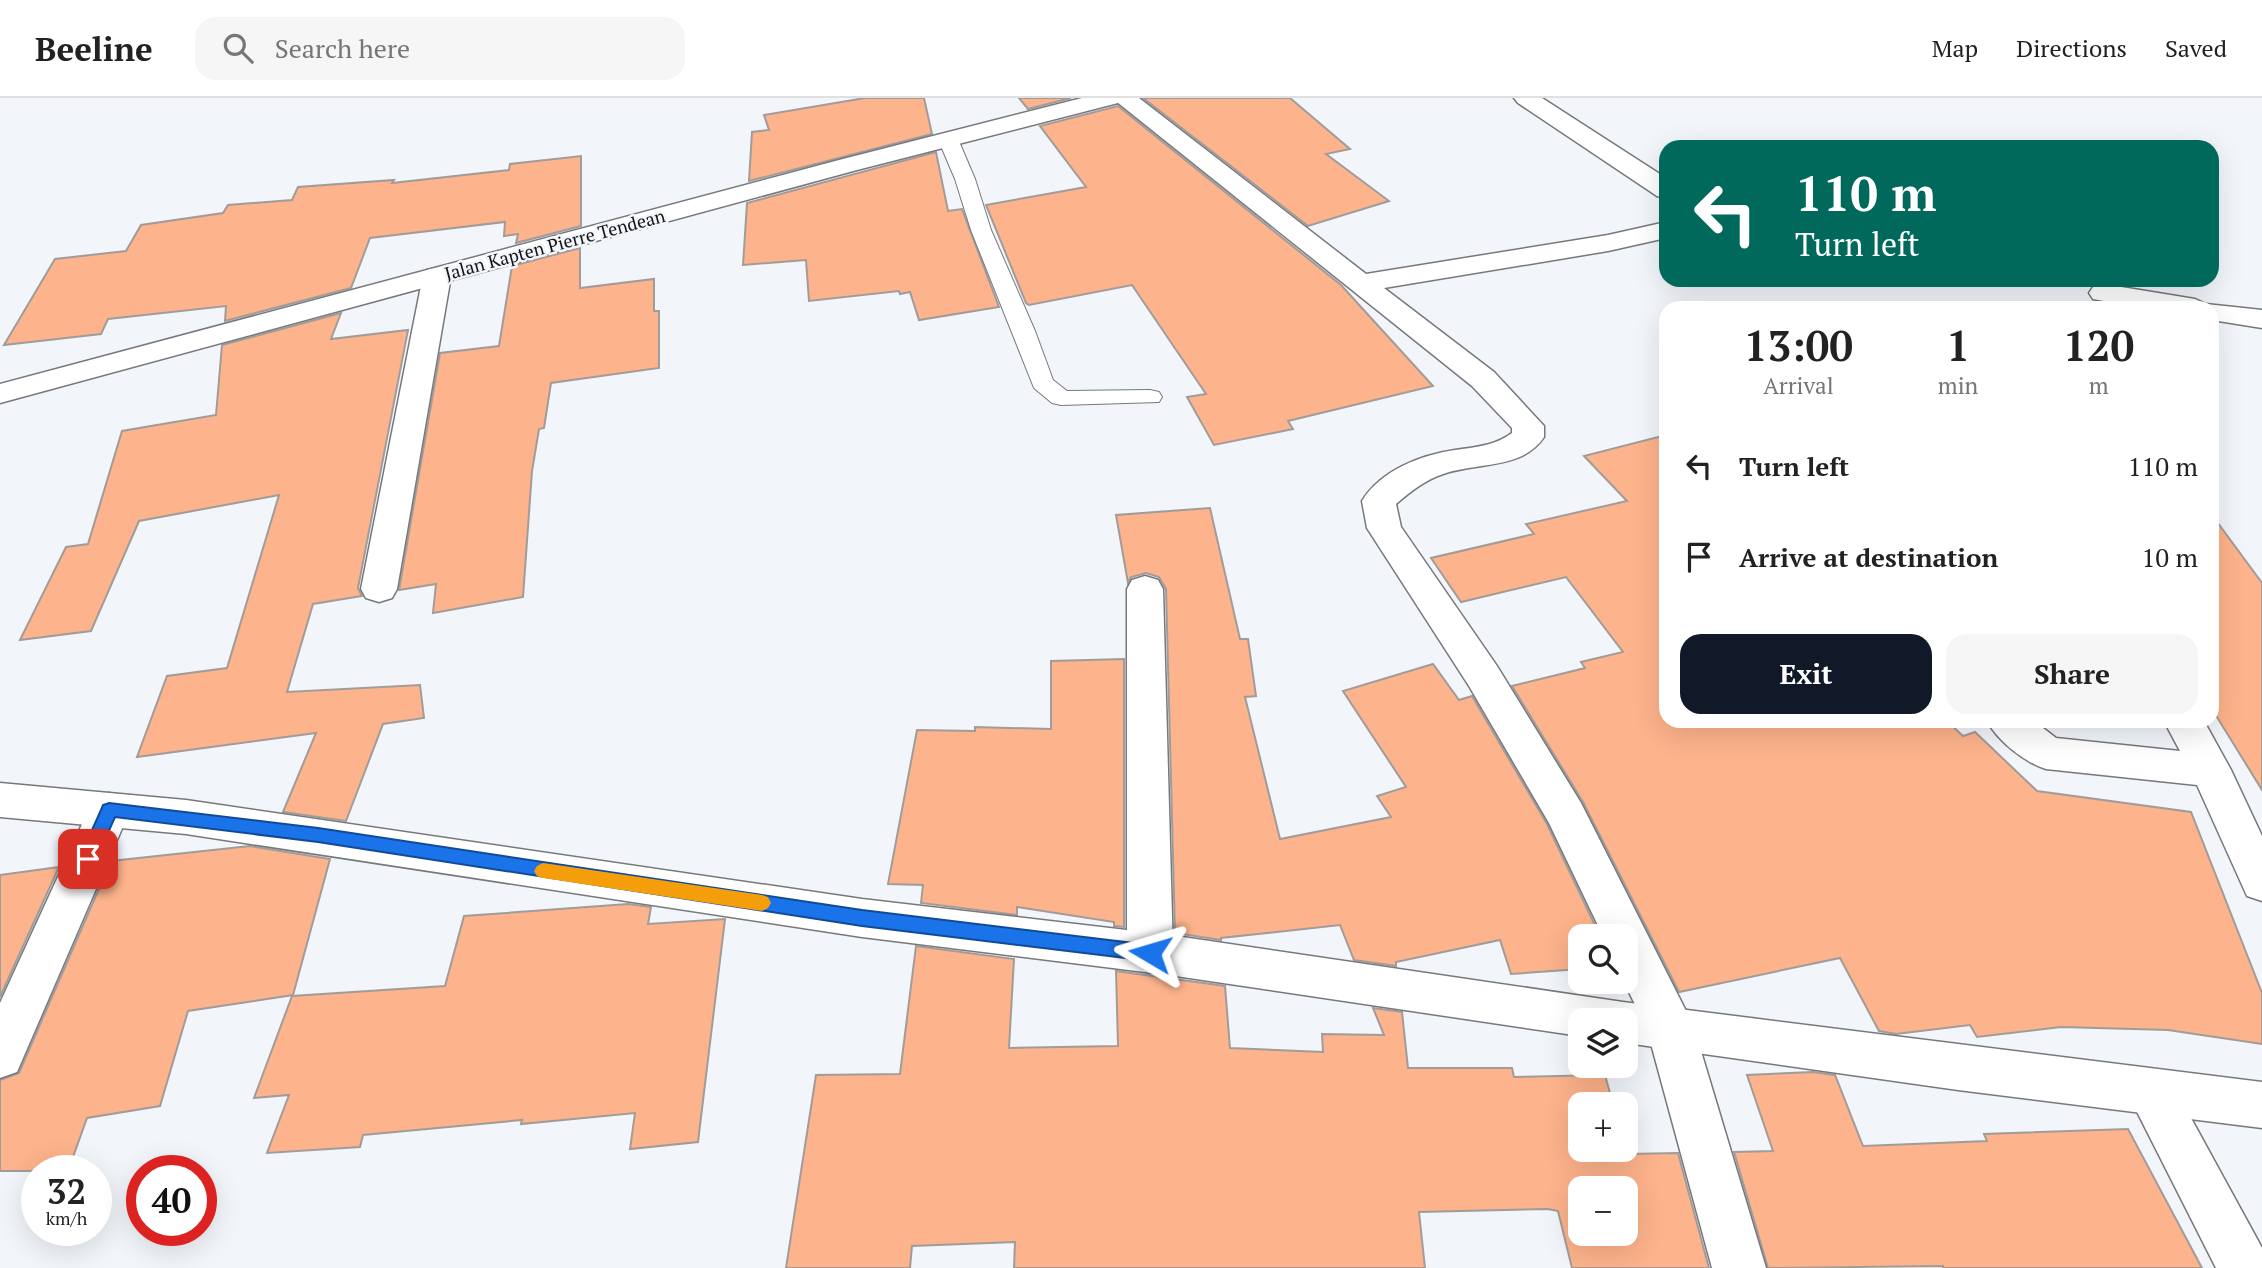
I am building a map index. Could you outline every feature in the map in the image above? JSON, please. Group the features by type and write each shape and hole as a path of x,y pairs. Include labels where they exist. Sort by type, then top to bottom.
{"street":[{"name":"Jalan Kapten Pierre Tendean","path":"0,394 948,139 1110,98"},
{"path":"1124,98 1483,379 1528,426 1528,437 1517,447 1436,465 1403,479 1379,501 1382,519 1384,528 1483,676 1566,815 1619,924"},
{"path":"1526,98 1659,185"},
{"path":"1360,283 1608,243 1659,232"},
{"path":"379,589 438,276"},
{"path":"2103,293 2152,301"},
{"path":"2219,312 2262,319"},
{"path":"1145,589 1150,953"},
{"path":"2016,728 2046,753 2211,770"},
{"path":"2188,728 2211,770 2262,883"},
{"path":"0,800 318,835 862,918 1150,953 1568,1013"},
{"path":"0,1056 109,810"},
{"path":"1638,987 1648,1025 1739,1268"},
{"path":"1648,1025 2262,1105"},
{"path":"2151,1092 2244,1268"}],"lane":[{"path":"948,139 965,179 981,230 1024,331 1041,383 1061,398 1150,397"}],"building":[{"path":"865,98 924,98 932,134 749,181 752,132 769,130 764,115"},
{"path":"1019,98 1071,98 1028,109"},
{"path":"1143,98 1290,98 1350,149 1326,154 1389,201 1308,226"},
{"path":"1118,106 1341,285 1433,386 1288,421 1293,429 1214,445 1187,397 1206,394 1132,285 1029,305 1026,303 986,205 1086,187 1040,126"},
{"path":"936,152 948,211 962,209 999,307 919,320 910,292 809,301 806,260 743,265 747,203"},
{"path":"581,156 581,226 516,243 518,234 504,236 505,222 370,238 351,288 225,321 226,306 108,319 101,334 4,345 55,259 126,251 141,225 223,213 228,205 292,200 298,187 394,180 392,183 509,170 510,164"},
{"path":"580,248 580,288 654,279 654,311 659,311 659,368 551,383 544,428 539,429 532,471 523,597 433,613 436,584 399,590 440,353 499,346 512,266"},
{"path":"341,313 331,339 408,330 358,588 362,596 313,604 287,692 420,685 424,718 383,724 346,821 283,812 316,733 137,757 167,676 227,668 279,495 139,521 91,631 20,640 66,547 88,544 122,431 216,415 222,345"},
{"path":"1659,437 1659,728 1954,728 1963,736 1975,732 2037,791 2191,812 2262,993 2262,1044 2168,1030 2061,1027 1977,1037 1970,1025 1896,1034 1879,1031 1840,958 1679,992 1583,802 1512,686 1585,668 1581,662 1623,652 1566,577 1461,602 1431,558 1534,534 1526,524 1627,501 1584,456"},
{"path":"1210,508 1240,639 1248,639 1256,696 1245,697 1280,839 1391,817 1377,796 1406,787 1343,691 1433,664 1459,700 1472,696 1547,824 1594,924 1568,924 1568,970 1511,974 1500,940 1396,962 1396,966 1354,960 1340,925 1221,940 1175,933 1166,589 1159,577 1146,573 1131,577 1128,583 1116,515"},
{"path":"2219,525 2262,583 2262,790 2219,720"},
{"path":"1124,659 1124,927 1114,926 1114,922 1017,907 1017,915 921,903 923,885 888,884 917,730 975,731 975,727 1051,729 1051,661"},
{"path":"250,846 330,859 293,995 188,1011 160,1106 87,1118 74,1155 21,1155 21,1171 0,1171 0,1080 19,1073 111,861"},
{"path":"59,867 0,997 0,875"},
{"path":"628,904 651,907 648,924 725,919 698,1142 630,1149 635,1113 521,1124 522,1120 363,1135 360,1147 267,1153 289,1095 254,1098 292,996 445,986 464,916"},
{"path":"916,946 1014,959 1009,1048 1118,1046 1116,971 1225,986 1230,1048 1323,1052 1322,1034 1384,1035 1373,1008 1402,1012 1408,1068 1512,1068 1514,1077 1606,1078 1610,1092 1568,1092 1568,1162 1638,1162 1638,1154 1678,1153 1709,1268 1572,1268 1558,1211 1548,1209 1419,1212 1425,1268 1014,1268 1015,1242 912,1246 910,1268 786,1268 816,1075 900,1074"},
{"path":"1813,1072 1835,1075 1863,1146 1987,1141 1984,1134 2128,1129 2202,1268 1768,1268 1734,1152 1773,1151 1747,1075"}],"slow traffic":[{"path":"543,871 762,903"}],"route":[{"path":"88,859 109,810 186,817 318,835 862,918 1150,953"}]}
